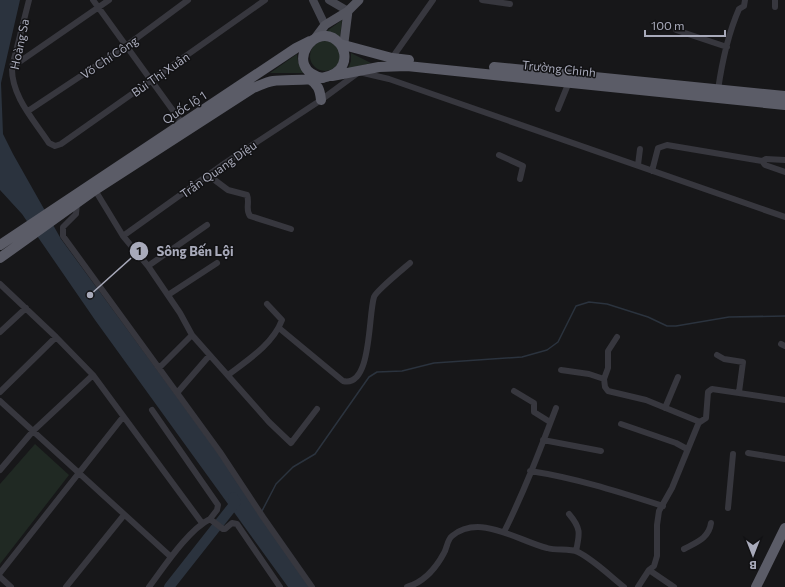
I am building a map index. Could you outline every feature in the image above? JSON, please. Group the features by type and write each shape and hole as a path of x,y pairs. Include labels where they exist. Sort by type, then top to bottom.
{"highway":[{"path":"329,37 342,46 344,63 336,73 327,77 316,76 306,67 303,53 313,39 329,37"},
{"name":"Quốc lộ 1","path":"75,200 182,124 296,48 313,39"},
{"name":"Trường Chinh","path":"342,46 392,58 785,96"},
{"name":"Trường Chinh","path":"327,77 379,67 399,65 785,105"},
{"name":"Quốc lộ 1","path":"75,200 95,190 253,88 271,81 327,77"},
{"path":"309,79 316,83 320,91 321,100"},
{"path":"3,244 75,200"},
{"path":"1,258 75,200"},
{"path":"756,587 785,528"}],"main road":[{"path":"313,0 325,25"},
{"path":"329,0 348,11"},
{"path":"313,39 325,25 348,11 359,0"},
{"path":"342,46 348,11"}],"street":[{"name":"Hoàng Sa","path":"29,0 12,67 16,91 49,143 55,146"},
{"path":"93,0 182,124"},
{"path":"12,67 109,0"},
{"name":"Võ Chí Công","path":"28,111 126,46 188,0"},
{"name":"Bùi Thị Xuân","path":"55,146 61,144 265,0"},
{"path":"392,58 432,0"},
{"path":"482,0 510,4"},
{"path":"718,90 727,47 737,12 744,6 745,0"},
{"path":"775,0 775,7"},
{"path":"676,30 727,47"},
{"path":"359,72 389,78 785,217"},
{"name":"Trần Quang Diệu","path":"122,236 208,175 321,100 359,72"},
{"path":"558,109 569,82"},
{"path":"652,170 656,151 662,145 762,161 765,164 785,172"},
{"path":"638,165 640,149"},
{"path":"499,155 523,166 520,179"},
{"path":"762,161 766,159 785,160"},
{"path":"208,175 228,190 247,196 248,212 250,216 291,229"},
{"path":"95,190 122,236 148,266 192,335 269,422 292,443 317,409"},
{"path":"75,200 76,214 63,226 63,236 220,452 312,587"},
{"path":"148,266 207,225"},
{"path":"168,296 217,263"},
{"path":"279,328 343,381 349,383 355,380 364,365 374,296 410,263"},
{"path":"0,284 56,337 93,375 202,523"},
{"path":"228,375 265,345 279,328 282,320 266,304"},
{"path":"0,332 26,308"},
{"path":"159,368 192,335"},
{"path":"0,392 56,337"},
{"path":"617,337 608,351 608,368 604,379 605,387 608,391 646,400 699,422"},
{"path":"717,355 724,359 743,362 739,392"},
{"path":"177,393 209,356"},
{"path":"561,370 589,374 604,379"},
{"path":"0,470 33,431 93,375"},
{"path":"666,408 678,377"},
{"path":"638,587 649,570 654,566 657,556 658,516 699,422 702,422 706,418 708,392 710,389 739,392 785,400"},
{"path":"514,390 534,403 534,412 550,422"},
{"path":"0,401 171,557"},
{"path":"504,532 522,497 530,471 556,408"},
{"path":"149,587 171,557 202,523 212,520 218,504 152,410"},
{"path":"0,573 123,417"},
{"path":"621,424 676,443 687,449"},
{"path":"543,440 601,451"},
{"path":"748,453 785,460"},
{"path":"728,508 733,454"},
{"path":"530,471 585,481 663,506"},
{"path":"569,514 578,525 579,535 576,551"},
{"path":"66,587 124,515"},
{"path":"212,520 225,530 232,523 237,524 280,587"},
{"path":"684,549 705,537 710,531 712,523"},
{"path":"407,587 426,578 445,553 450,538 461,529 486,528 504,532 547,548 576,551 624,587"},
{"path":"649,570 674,587"},
{"path":"0,577 11,587"}],"shaded area":[{"path":"342,20 340,37 327,31"},
{"path":"325,41 336,45 340,56 336,67 325,71 314,67 310,56 314,45"},
{"path":"351,53 371,63 348,69 351,61"},
{"path":"297,54 298,61 304,73 270,73"},
{"path":"35,444 69,475 0,564 0,484"}],"water":[{"path":"0,0 20,0 1,83 3,134 13,154 61,239 221,457 309,587 288,587 95,320 22,214 0,190"}],"waterway":[{"path":"262,511 276,484 293,467 315,454 369,377 377,372 402,371 434,363 522,357 547,350 558,342 576,306 589,302 607,304 648,317 667,326 676,326 729,317 785,316"},
{"path":"169,587 236,502 233,497"}],"place":[{"name":"Sông Bến Lội","path":"90,295"}]}
